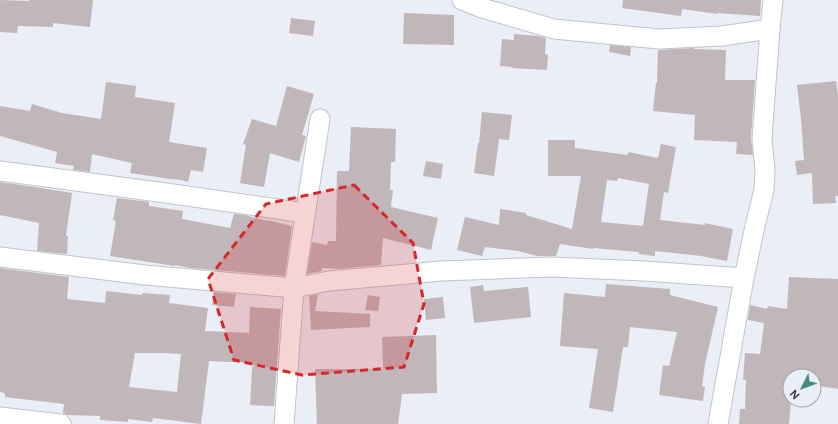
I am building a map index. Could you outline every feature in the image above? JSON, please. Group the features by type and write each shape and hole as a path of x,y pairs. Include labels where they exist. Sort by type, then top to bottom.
{"street":[{"path":"462,0 482,8 554,29 659,39 722,36 770,29"},
{"path":"718,424 744,278 764,190 765,170 762,139 773,0"},
{"path":"284,424 294,288 304,213 320,119"},
{"path":"0,171 304,213"},
{"path":"0,257 145,275 294,288 329,281 442,271 551,267 644,271 744,278"},
{"path":"0,417 61,424"}],"highlighted area":[{"path":"354,185 413,243 424,304 404,367 302,375 234,360 208,279 266,204"}],"building":[{"path":"0,0 93,0 90,27 53,23 53,27 18,26 17,33 0,32"},
{"path":"623,0 761,0 760,16 717,14 682,9 681,16 622,8"},
{"path":"404,13 454,15 454,45 403,44"},
{"path":"291,18 315,21 313,36 289,33"},
{"path":"514,34 546,38 545,54 548,55 547,70 500,66 502,39 514,40"},
{"path":"610,45 631,47 630,56 609,52"},
{"path":"694,48 726,50 725,80 755,80 751,138 753,155 736,154 737,142 694,140 695,115 653,111 657,83 658,50"},
{"path":"836,81 838,96 838,196 835,196 836,203 813,204 812,173 797,175 795,161 804,160 797,85"},
{"path":"106,82 136,86 135,97 175,103 169,142 207,148 203,172 191,170 188,182 130,173 132,163 92,154 90,172 73,170 74,166 55,163 57,152 0,136 0,106 30,111 32,104 62,113 101,119"},
{"path":"287,86 314,94 302,135 306,136 299,162 270,153 264,187 240,183 246,145 243,144 252,119 276,126"},
{"path":"482,112 512,115 509,140 499,139 494,176 474,173"},
{"path":"351,127 396,129 395,162 391,162 390,190 393,190 391,207 438,218 431,250 383,238 381,265 339,269 322,268 322,271 307,274 312,242 327,245 328,241 336,241 337,171 349,171"},
{"path":"548,140 575,140 575,148 628,155 628,152 658,158 661,144 676,147 668,193 664,192 660,220 705,225 705,223 733,229 727,261 701,256 655,251 655,256 639,254 639,252 593,249 560,244 556,256 537,256 518,251 485,247 482,256 457,250 465,217 499,225 500,209 526,213 526,215 572,229 581,176 548,176","holes":["618,178 649,184 643,226 601,222 607,180 617,181"]},
{"path":"426,161 443,164 441,179 423,176"},
{"path":"0,182 72,193 66,236 68,236 67,254 37,251 39,223 0,215"},
{"path":"117,198 149,202 149,206 183,211 182,219 230,228 234,214 245,215 292,226 285,276 190,268 110,256 116,221 113,220"},
{"path":"0,268 69,277 67,299 105,303 106,291 142,295 142,293 170,295 169,303 208,308 205,331 249,333 250,307 281,309 274,406 250,405 253,363 209,361 201,424 153,418 152,422 128,419 128,422 100,420 100,416 67,415 63,413 64,404 5,397 5,393 0,392","holes":["135,353 181,354 177,392 129,387"]},
{"path":"789,277 838,279 838,389 822,386 822,368 782,368 782,408 790,408 789,424 739,424 740,409 745,409 746,380 743,380 745,353 760,354 764,323 748,320 750,305 767,309 768,306 787,309"},
{"path":"606,284 670,289 670,295 718,307 705,364 702,386 705,387 703,401 659,395 663,365 669,366 677,332 630,327 628,347 623,347 613,412 589,408 598,349 560,346 564,293 605,297"},
{"path":"483,285 484,291 528,287 531,317 474,323 470,287"},
{"path":"214,292 236,294 234,307 212,305"},
{"path":"318,294 315,311 370,314 370,327 311,330 309,296"},
{"path":"368,295 380,297 378,311 365,310"},
{"path":"443,297 445,318 426,320 424,299"},
{"path":"436,335 437,393 402,394 398,424 317,424 315,369 383,369 382,337"}]}
